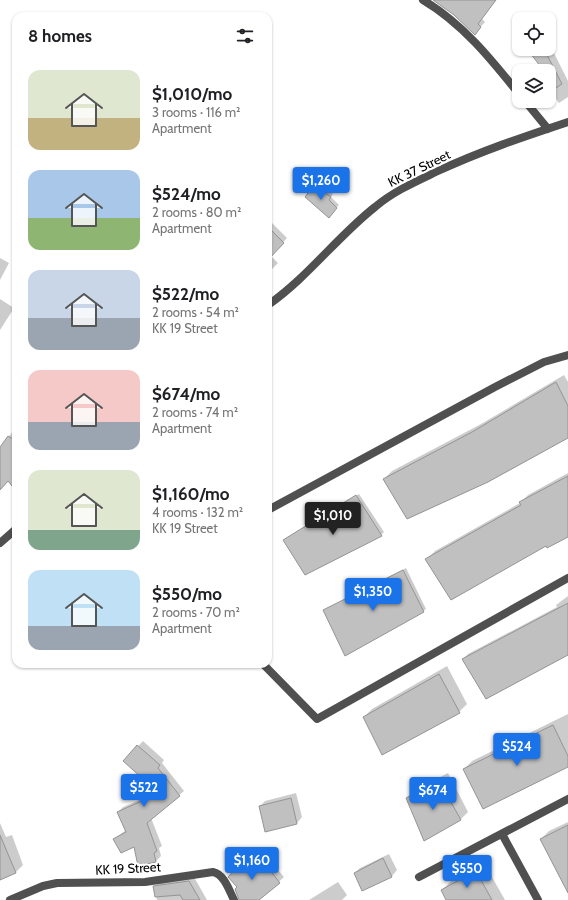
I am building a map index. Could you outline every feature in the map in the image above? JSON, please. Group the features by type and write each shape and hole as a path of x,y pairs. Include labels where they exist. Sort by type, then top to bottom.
{"street":[{"path":"423,0 434,7 463,32 488,56 512,85"},
{"path":"531,108 548,129"},
{"name":"KK 37 Street","path":"272,302 308,271 373,208 391,194 456,163 497,146 568,122"},
{"path":"272,508 495,387 544,362 568,355"},
{"path":"0,543 12,532"},
{"path":"267,668 317,719 568,578"},
{"path":"419,878 568,799"},
{"path":"502,834 538,900"},
{"name":"KK 19 Street","path":"10,900 43,886 57,883 145,882 213,872 218,873 222,877 234,900"}],"building":[{"path":"433,0 496,0 478,24 481,27 475,35 454,15"},
{"path":"532,56 548,56 552,64 539,64"},
{"path":"556,72 562,84 556,88"},
{"path":"314,185 331,197 329,200 337,208 329,218 305,197"},
{"path":"272,231 284,243 272,256"},
{"path":"556,382 568,406 568,438 488,482 407,519 383,479 472,432"},
{"path":"8,436 12,438 12,486 8,481 0,490 0,447"},
{"path":"568,476 568,537 547,548 546,546 451,600 425,559 521,505 519,502"},
{"path":"356,495 382,536 305,575 283,540"},
{"path":"403,570 424,612 345,656 323,610"},
{"path":"568,603 568,655 486,699 462,659"},
{"path":"439,674 460,713 382,755 363,717"},
{"path":"553,725 568,756 568,767 483,809 463,769"},
{"path":"137,745 160,765 158,768 180,796 147,823 157,851 154,853 156,862 138,866 134,847 121,853 113,839 126,832 117,812 151,797 147,791 152,787 123,761"},
{"path":"439,781 461,820 424,841 406,798"},
{"path":"291,798 297,824 265,832 259,806"},
{"path":"568,825 568,893 540,839"},
{"path":"0,835 16,873 0,880"},
{"path":"248,856 265,873 269,869 280,883 259,900 239,900 235,889 237,887 228,877"},
{"path":"383,858 392,877 362,891 354,873"},
{"path":"476,871 492,900 446,900 441,890"},
{"path":"189,881 200,900 183,900 180,895 155,897 153,886"}]}
